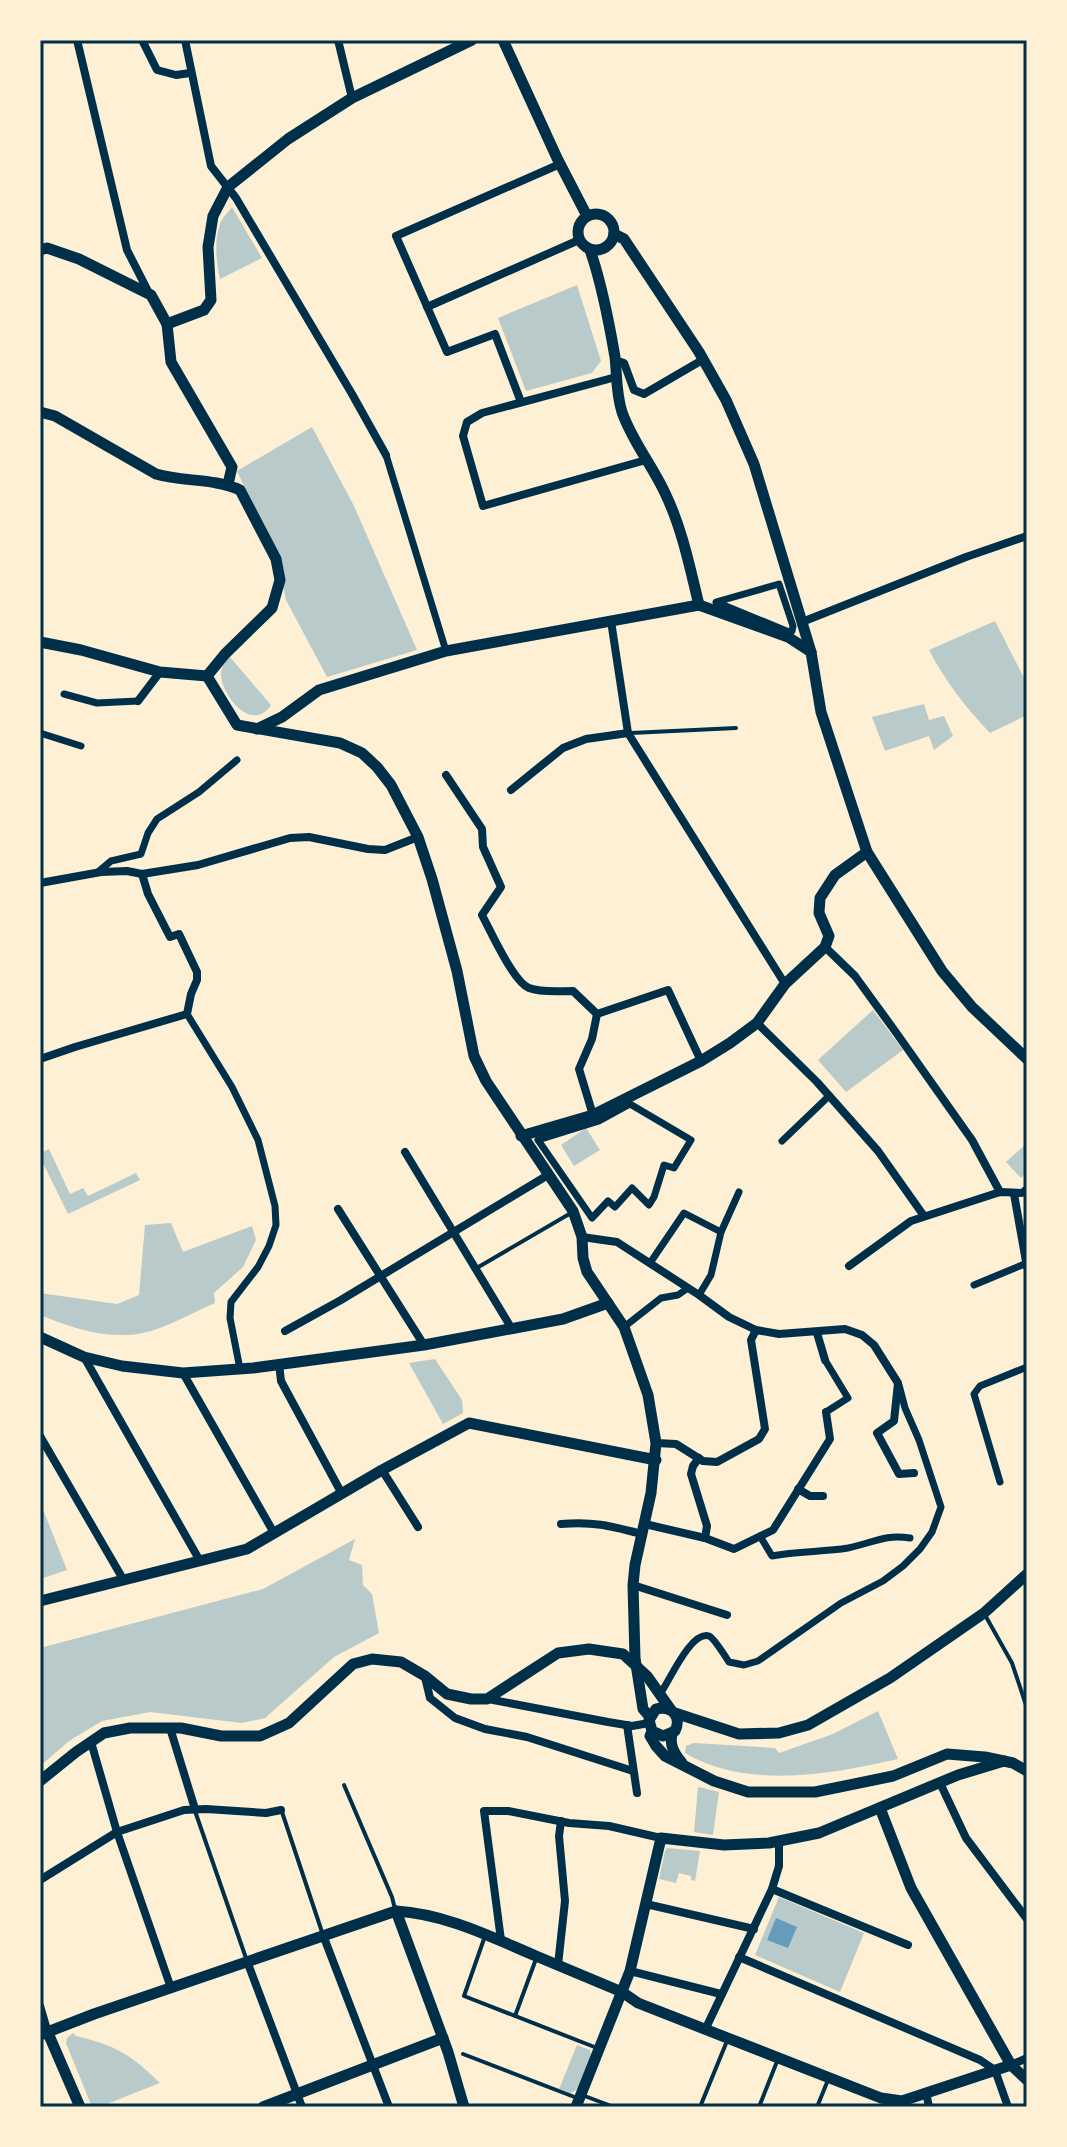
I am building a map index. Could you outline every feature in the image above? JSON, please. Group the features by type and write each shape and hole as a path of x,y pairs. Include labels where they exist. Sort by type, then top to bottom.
{"street":[{"path":"77,40 127,250 167,324 171,362 232,467 228,484"},
{"path":"142,40 157,70 176,75 190,73"},
{"path":"185,40 211,166 228,187 386,455 446,651"},
{"path":"338,40 352,98"},
{"path":"167,324 204,310 211,300 208,247 213,216 228,187 288,139 352,98 472,40"},
{"path":"503,40 587,216"},
{"path":"521,402 495,334 447,352 396,236 560,164"},
{"path":"590,250 601,250 610,244 614,234 609,220 603,215 587,216 580,222 579,240 590,250 596,267 622,411 665,493 680,531 699,605"},
{"path":"614,234 624,239 704,359 754,464 811,652 821,712 867,852 942,971 972,1007 1027,1059"},
{"path":"427,307 579,240"},
{"path":"42,246 79,259 151,295"},
{"path":"615,360 624,363 634,390 644,394 704,359"},
{"path":"616,377 482,413 467,422 463,436 483,506 646,460"},
{"path":"40,412 55,416 156,474 173,479 228,484 240,490 276,559 280,580 272,608 207,676"},
{"path":"802,622 1027,536"},
{"path":"779,584 793,626 789,632 753,618 716,602 779,584"},
{"path":"256,729 282,717 319,690 446,651 699,605 788,637 811,652"},
{"path":"611,621 628,733 785,984"},
{"path":"40,642 160,672 207,676"},
{"path":"64,694 97,703 138,701 160,672"},
{"path":"207,676 237,725 340,743 362,753 391,785 418,837 451,926 474,1056 521,1136 573,1211 582,1237 587,1272 624,1327 648,1395 656,1460 633,1585 637,1665 643,1709 650,1724 663,1736 704,1723"},
{"path":"282,717 282,727 287,734"},
{"path":"40,733 81,746"},
{"path":"511,790 563,748 586,739 628,733"},
{"path":"98,872 111,861 141,854 157,819 199,792 237,760"},
{"path":"446,775 478,819 483,847 501,887 478,916 505,959 523,985 533,990 573,991 597,1014"},
{"path":"40,883 98,872 142,874 210,863 290,838 309,837 385,850 418,837"},
{"path":"521,1136 593,1115 701,1061 757,1023 785,984 825,947 829,936 819,913 820,898 835,875 867,852"},
{"path":"142,874 148,894 170,937 179,934 197,972 187,1014 232,1087 258,1140 275,1206 276,1225 269,1246 258,1267 231,1302 230,1318 240,1369"},
{"path":"825,947 855,976 887,1020 972,1140 1000,1192"},
{"path":"597,1014 668,990 701,1061"},
{"path":"40,1059 187,1014"},
{"path":"593,1115 579,1069 592,1039 597,1014"},
{"path":"757,1023 878,1151 924,1216"},
{"path":"782,1141 829,1096"},
{"path":"630,1104 691,1140 674,1168 664,1165 649,1205 632,1188 615,1207 608,1201 592,1218 538,1140 599,1121 630,1104"},
{"path":"405,1152 512,1329"},
{"path":"285,1331 548,1175"},
{"path":"849,1266 911,1221 1000,1192 1014,1194 1027,1189"},
{"path":"699,1295 711,1275 721,1232 739,1192"},
{"path":"974,1285 1027,1265 1014,1194"},
{"path":"338,1209 424,1345"},
{"path":"650,1263 684,1213 721,1232"},
{"path":"582,1237 617,1242 729,1317 756,1330 779,1334 845,1329 862,1335 874,1345 898,1383 941,1507 932,1532 921,1547 883,1581 841,1603 758,1661 744,1665 729,1662 712,1637 701,1637 682,1656 660,1694"},
{"path":"624,1327 661,1298 678,1295 688,1288"},
{"path":"40,1337 84,1357 122,1366 183,1373 240,1369 424,1345 563,1319 608,1303"},
{"path":"656,1443 676,1444 703,1461 717,1462 759,1439 765,1429 751,1340 756,1330"},
{"path":"561,1524 585,1521 644,1529 705,1538 734,1549 773,1530 830,1439 826,1412 848,1398 825,1360 817,1333"},
{"path":"84,1357 200,1561"},
{"path":"279,1364 281,1381 342,1494"},
{"path":"1000,1482 974,1394 980,1386 1027,1367"},
{"path":"183,1373 274,1533"},
{"path":"898,1383 894,1421 877,1433 899,1474 914,1473"},
{"path":"40,1601 247,1549 469,1423 656,1460"},
{"path":"40,1436 123,1579"},
{"path":"699,1458 691,1474 707,1526 705,1538"},
{"path":"382,1470 418,1527"},
{"path":"798,1489 810,1496 823,1496"},
{"path":"760,1536 772,1556 847,1548 893,1536 910,1538"},
{"path":"1027,1574 984,1613 890,1678 808,1725 779,1733 739,1734 661,1708 652,1712 650,1724 650,1736 665,1756 714,1781 748,1792 815,1792 893,1776 947,1754 1004,1761 1027,1771"},
{"path":"633,1585 727,1615"},
{"path":"487,1699 558,1653 589,1649 623,1654 637,1665 678,1720 671,1740 674,1753 685,1767"},
{"path":"40,1781 104,1733 130,1728 181,1728 221,1736 260,1736 289,1723 353,1664 372,1659 401,1662 447,1694 627,1725 650,1724"},
{"path":"425,1676 430,1698 455,1718 633,1771"},
{"path":"627,1725 637,1793"},
{"path":"170,1728 195,1809"},
{"path":"91,1742 117,1832 171,1988"},
{"path":"501,1940 484,1811 508,1811 609,1826 661,1838 724,1845 779,1841 819,1833 978,1768 1004,1761"},
{"path":"940,1783 966,1838 1027,1919"},
{"path":"880,1808 911,1888 1011,2065 1027,2080"},
{"path":"40,1880 117,1832 195,1809 266,1813 281,1810"},
{"path":"558,1965 565,1901 559,1836 561,1821"},
{"path":"579,2100 630,1971 661,1838"},
{"path":"705,2030 772,1889 779,1866 779,1841"},
{"path":"772,1889 908,1945"},
{"path":"646,1904 754,1929"},
{"path":"396,1911 443,2038 464,2107"},
{"path":"44,2034 396,1911 440,1917 501,1940 622,1992 638,2003 829,2077 879,2102 902,2101 1027,2058"},
{"path":"323,1935 389,2107"},
{"path":"739,1957 980,2060 995,2070 1008,2107"},
{"path":"247,1961 302,2107"},
{"path":"630,1971 721,1994"},
{"path":"40,2006 44,2034 79,2107"},
{"path":"263,2107 443,2038"},
{"path":"926,2092 929,2107"}],"lane":[{"path":"628,733 736,728"},
{"path":"474,1269 573,1211"},
{"path":"984,1613 1012,1663 1027,1708"},
{"path":"344,1785 396,1911"},
{"path":"195,1809 247,1961"},
{"path":"281,1810 323,1935"},
{"path":"486,1935 464,1996 599,2049"},
{"path":"515,2016 537,1956"},
{"path":"700,2107 728,2039"},
{"path":"463,2054 579,2100 614,2107"},
{"path":"759,2107 779,2057"},
{"path":"817,2107 829,2077"}],"shaded area":[{"path":"232,207 262,258 220,279 217,237 221,222"},
{"path":"577,285 601,361 592,373 526,391 498,318"},
{"path":"312,427 354,506 417,650 327,677 286,600 278,560 237,471"},
{"path":"995,621 1027,684 1027,715 990,733 956,694 929,650"},
{"path":"230,657 271,705 263,713 247,713 226,692 221,671"},
{"path":"924,704 929,720 944,716 953,736 934,750 929,736 885,751 872,717"},
{"path":"873,1010 903,1050 846,1092 818,1060"},
{"path":"586,1128 600,1150 574,1166 561,1145"},
{"path":"1027,1143 1027,1172 1021,1178 1006,1162"},
{"path":"49,1149 70,1194 83,1188 88,1196 136,1173 140,1180 68,1214 40,1157 40,1153"},
{"path":"171,1223 183,1252 252,1226 256,1240 243,1267 214,1293 215,1303 151,1331 123,1335 80,1329 40,1315 40,1293 117,1304 139,1295 145,1225"},
{"path":"435,1359 462,1400 463,1413 443,1424 409,1363"},
{"path":"40,1510 44,1512 67,1570 40,1579"},
{"path":"355,1539 349,1560 362,1565 363,1585 372,1594 379,1633 334,1657 265,1718 242,1723 150,1712 102,1721 69,1741 40,1766 40,1648 263,1589"},
{"path":"878,1711 898,1759 846,1770 790,1776 735,1772 685,1753 686,1746 694,1743 775,1748 779,1753 833,1734"},
{"path":"698,1787 719,1792 713,1835 694,1832"},
{"path":"667,1848 700,1851 695,1881 691,1880 691,1876 679,1873 676,1883 659,1879"},
{"path":"779,1897 864,1933 840,1992 755,1955"},
{"path":"73,2033 122,2052 160,2083 92,2107 66,2043"},
{"path":"577,2045 590,2050 591,2057 579,2088 571,2093 559,2089"}],"water":[{"path":"776,1918 797,1927 788,1948 767,1940"}]}
